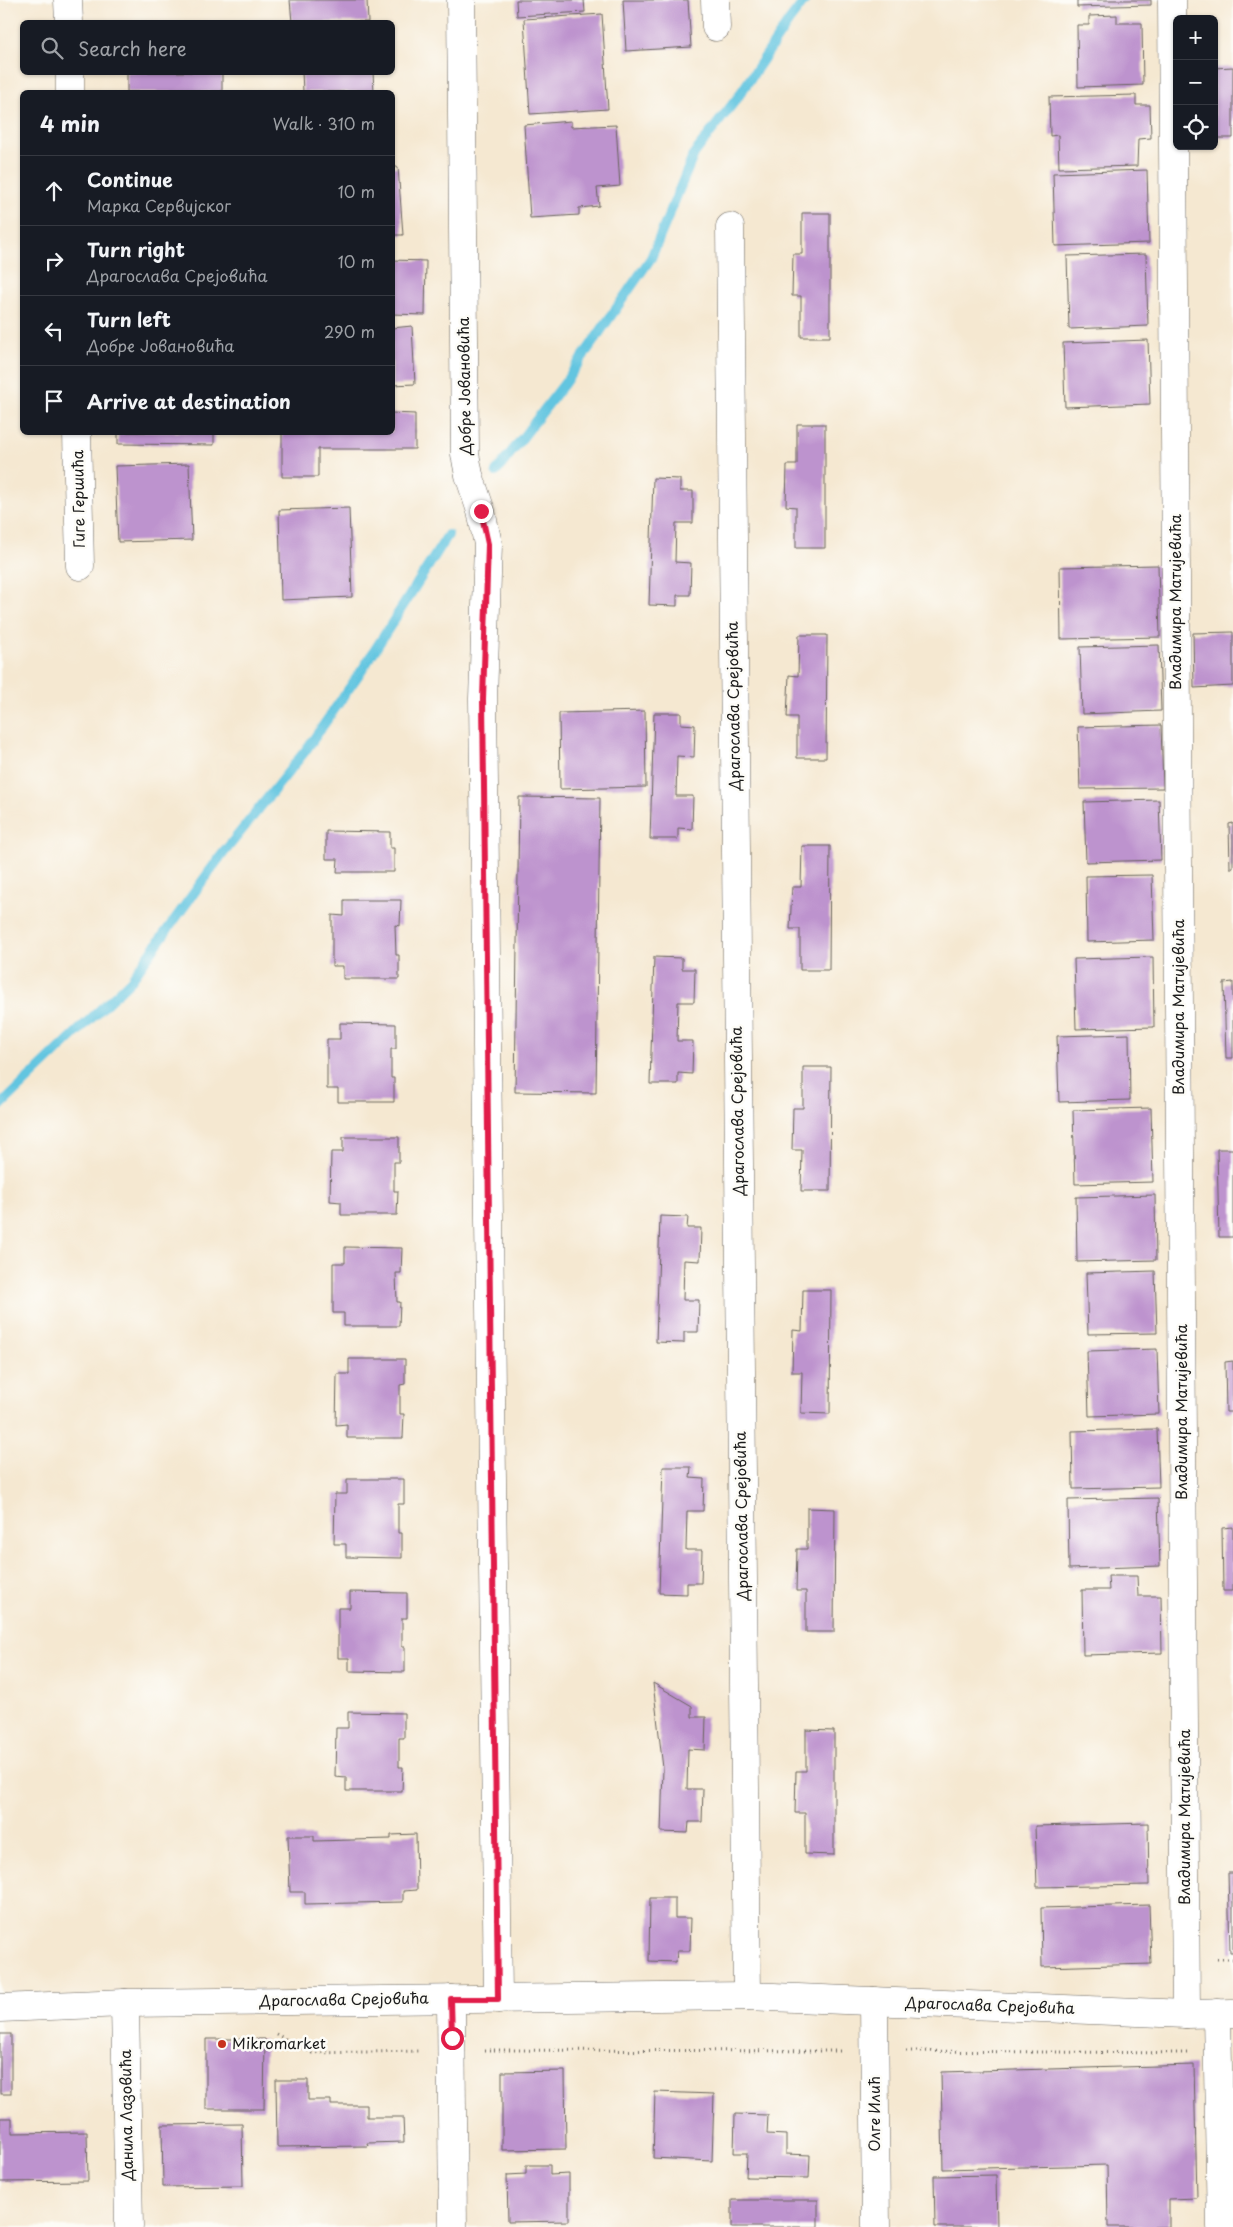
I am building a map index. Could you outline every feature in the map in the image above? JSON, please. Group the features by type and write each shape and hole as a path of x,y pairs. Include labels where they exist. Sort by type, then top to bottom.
{"street":[{"path":"68,0 69,20"},
{"name":"Добре Јовановића","path":"461,0 465,454 488,544 483,699 498,1999"},
{"path":"715,0 716,28"},
{"name":"Владимира Матијевића","path":"1172,0 1186,2014"},
{"path":"70,75 70,90"},
{"name":"Драгослава Срејовића","path":"730,227 747,1996"},
{"name":"Гиге Гершића","path":"77,435 80,566"},
{"name":"Драгослава Срејовића","path":"0,2008 125,2003 747,1996 1186,2014 1225,2013"},
{"path":"451,1999 453,2227"},
{"name":"Олге Илић","path":"874,2001 876,2227"},
{"name":"Данила Лазовића","path":"125,2003 128,2227"},
{"path":"1221,2227 1218,2053 1225,2013"}],"path":[{"path":"266,2034 276,2033 312,2053 452,2050 1218,2053"}],"building":[{"path":"290,0 367,0 368,20 292,20"},
{"path":"516,0 584,0 585,12 517,16"},
{"path":"623,0 688,0 691,47 626,51"},
{"path":"1077,0 1151,0 1151,5 1077,7"},
{"path":"602,14 608,109 530,114 524,19"},
{"path":"1117,15 1117,23 1142,23 1143,85 1078,87 1077,25 1089,25 1089,16"},
{"path":"1233,67 1233,138 1218,138 1218,68"},
{"path":"127,75 222,75 222,90 127,90"},
{"path":"302,75 373,75 374,90 303,90"},
{"path":"1136,95 1136,105 1150,105 1151,138 1138,139 1137,166 1059,168 1058,135 1050,136 1049,97"},
{"path":"571,121 571,127 616,125 620,186 597,188 599,206 579,208 579,215 530,218 524,125"},
{"path":"395,167 398,167 403,235 395,235"},
{"path":"1147,170 1149,243 1055,246 1053,173"},
{"path":"802,213 830,213 830,337 801,337 801,296 792,296 793,254 802,254"},
{"path":"1146,254 1148,326 1069,329 1067,256"},
{"path":"395,260 426,261 425,315 395,314"},
{"path":"412,326 415,384 395,385 395,328"},
{"path":"1148,340 1150,404 1065,407 1063,343"},
{"path":"395,413 415,414 415,449 318,449 318,477 282,477 282,435 395,435"},
{"path":"797,424 825,424 825,548 796,548 796,507 786,506 787,465 797,465"},
{"path":"118,435 214,435 214,445 118,444"},
{"path":"189,464 192,540 118,542 115,466"},
{"path":"653,478 680,479 680,491 693,491 693,523 676,523 675,562 691,563 690,595 677,595 677,606 649,605"},
{"path":"349,508 352,597 281,600 279,510"},
{"path":"1158,565 1160,637 1061,639 1060,567"},
{"path":"1233,632 1233,686 1194,688 1193,633"},
{"path":"799,635 827,635 826,758 797,758 797,717 787,717 789,675 798,676"},
{"path":"1159,645 1161,711 1082,714 1080,647"},
{"path":"645,711 646,787 560,789 559,713"},
{"path":"654,713 681,713 681,724 695,725 694,757 677,756 676,796 693,796 692,829 678,828 678,839 650,839"},
{"path":"1161,725 1163,788 1080,789 1078,727"},
{"path":"519,797 600,798 596,1093 515,1092"},
{"path":"1159,800 1161,860 1086,862 1084,802"},
{"path":"1233,823 1233,868 1230,868 1229,824"},
{"path":"326,831 390,832 390,848 394,848 394,872 337,872 338,859 326,859"},
{"path":"802,846 830,846 829,970 800,970 800,929 790,929 792,887 801,887"},
{"path":"1152,875 1154,940 1087,942 1086,876"},
{"path":"344,900 401,900 400,926 395,925 396,955 399,955 399,979 343,979 343,966 332,966 332,915 344,916"},
{"path":"654,957 682,958 682,969 695,969 694,1002 678,1002 677,1041 693,1041 692,1074 678,1073 678,1084 650,1084"},
{"path":"1153,957 1154,1027 1076,1029 1074,959"},
{"path":"1233,982 1233,1058 1226,1058 1224,983"},
{"path":"340,1023 396,1024 396,1049 391,1049 391,1078 394,1078 394,1102 338,1102 338,1089 327,1089 327,1039 340,1039"},
{"path":"1129,1034 1130,1100 1059,1102 1057,1036"},
{"path":"803,1067 831,1067 830,1191 801,1191 802,1150 792,1150 793,1108 803,1108"},
{"path":"1151,1108 1153,1182 1075,1184 1073,1110"},
{"path":"343,1137 399,1137 399,1162 394,1162 394,1191 398,1191 397,1215 341,1215 341,1202 330,1201 331,1152 343,1152"},
{"path":"1217,1149 1233,1149 1233,1237 1219,1237"},
{"path":"1155,1195 1156,1260 1077,1262 1076,1197"},
{"path":"660,1216 688,1217 687,1228 701,1228 700,1261 684,1260 683,1300 699,1300 698,1332 684,1332 684,1343 656,1342"},
{"path":"345,1247 402,1248 401,1273 396,1273 397,1302 400,1302 399,1326 344,1326 344,1313 333,1313 333,1263 345,1263"},
{"path":"1155,1271 1157,1333 1088,1334 1086,1273"},
{"path":"803,1290 831,1290 830,1414 801,1413 802,1372 792,1372 793,1330 802,1331"},
{"path":"1157,1349 1159,1414 1089,1416 1087,1351"},
{"path":"349,1359 405,1359 405,1384 400,1385 400,1414 404,1414 403,1438 347,1438 347,1424 336,1425 337,1374 349,1374"},
{"path":"1233,1361 1233,1412 1226,1412 1225,1362"},
{"path":"1157,1429 1159,1487 1073,1489 1072,1431"},
{"path":"663,1467 691,1467 690,1478 704,1479 703,1511 687,1511 686,1550 702,1550 701,1583 687,1583 687,1594 659,1593"},
{"path":"347,1479 404,1479 404,1504 398,1504 398,1533 402,1533 402,1558 346,1557 346,1544 334,1544 335,1494 347,1494"},
{"path":"1158,1498 1160,1566 1069,1569 1068,1500"},
{"path":"807,1508 835,1509 834,1632 806,1632 806,1591 796,1591 797,1549 807,1549"},
{"path":"1233,1527 1233,1591 1223,1591 1222,1528"},
{"path":"1108,1576 1137,1576 1138,1596 1161,1596 1162,1653 1083,1655 1082,1590 1109,1590"},
{"path":"350,1592 407,1593 407,1618 402,1618 402,1647 405,1647 405,1672 349,1671 349,1658 338,1658 338,1608 350,1608"},
{"path":"653,1683 692,1706 692,1717 706,1717 705,1750 688,1749 687,1789 703,1789 702,1822 689,1822 688,1833 661,1832 663,1768"},
{"path":"348,1712 404,1713 404,1738 399,1738 399,1767 403,1767 402,1791 346,1791 346,1778 335,1777 336,1728 348,1728"},
{"path":"806,1730 834,1731 834,1855 805,1854 805,1813 795,1813 796,1771 806,1771"},
{"path":"1148,1823 1149,1885 1037,1887 1035,1826"},
{"path":"416,1834 417,1890 403,1891 403,1902 305,1904 305,1892 290,1892 288,1836 314,1836 314,1841 391,1839 391,1835"},
{"path":"1228,1873 1233,1873 1233,1952 1230,1952"},
{"path":"650,1898 675,1898 675,1918 691,1918 690,1951 677,1951 676,1962 649,1961"},
{"path":"1149,1905 1151,1964 1042,1967 1041,1908"},
{"path":"0,2034 11,2034 11,2094 0,2094"},
{"path":"206,2039 265,2039 264,2109 206,2109"},
{"path":"1194,2065 1197,2198 1169,2199 1169,2227 1108,2227 1107,2165 943,2169 941,2072"},
{"path":"565,2071 566,2149 502,2150 502,2072"},
{"path":"276,2080 308,2080 308,2100 331,2100 331,2105 367,2105 367,2117 403,2117 404,2142 367,2143 368,2146 277,2147"},
{"path":"655,2092 714,2094 712,2161 653,2158"},
{"path":"735,2114 768,2115 767,2134 786,2135 786,2154 810,2155 809,2178 746,2177 747,2153 734,2153"},
{"path":"0,2118 12,2118 12,2133 87,2132 88,2181 0,2182"},
{"path":"242,2124 243,2186 163,2187 162,2125"},
{"path":"526,2165 550,2165 550,2175 569,2174 569,2221 508,2222 507,2175 526,2174"},
{"path":"996,2175 997,2227 935,2227 934,2176"},
{"path":"732,2200 818,2200 818,2227 732,2227"}],"waterway":[{"path":"496,472 564,384 651,258 694,154 738,97 805,0"},
{"path":"0,1106 131,980 217,861 306,750 364,667 448,535"}],"place":[{"name":"Mikromarket","path":"222,2044"}],"route":[{"path":"452,2038 451,1999 498,1999 483,699 488,544 481,511"}]}
